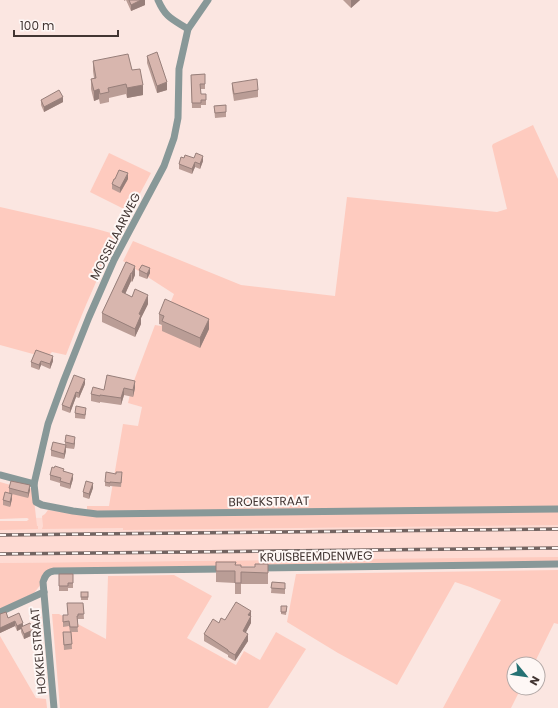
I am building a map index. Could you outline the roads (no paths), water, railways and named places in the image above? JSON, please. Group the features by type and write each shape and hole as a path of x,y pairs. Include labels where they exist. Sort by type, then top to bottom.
{"street":[{"path":"158,0 163,11 170,18 188,29"},
{"name":"MOSSELAARWEG","path":"34,484 48,424 89,317 120,248 164,166 174,138 178,118 179,69 188,29 208,0"},
{"path":"0,475 34,484"},
{"name":"BROEKSTRAAT","path":"34,484 36,502 42,505 88,514 558,509"},
{"name":"KRUISBEEMDENWEG","path":"252,568 558,564"},
{"path":"0,612 44,592 43,582 45,576 54,571 228,569"},
{"name":"HOKKELSTRAAT","path":"44,592 54,708"}],"railway":[{"path":"0,535 558,529"},
{"path":"0,554 558,548"}]}
